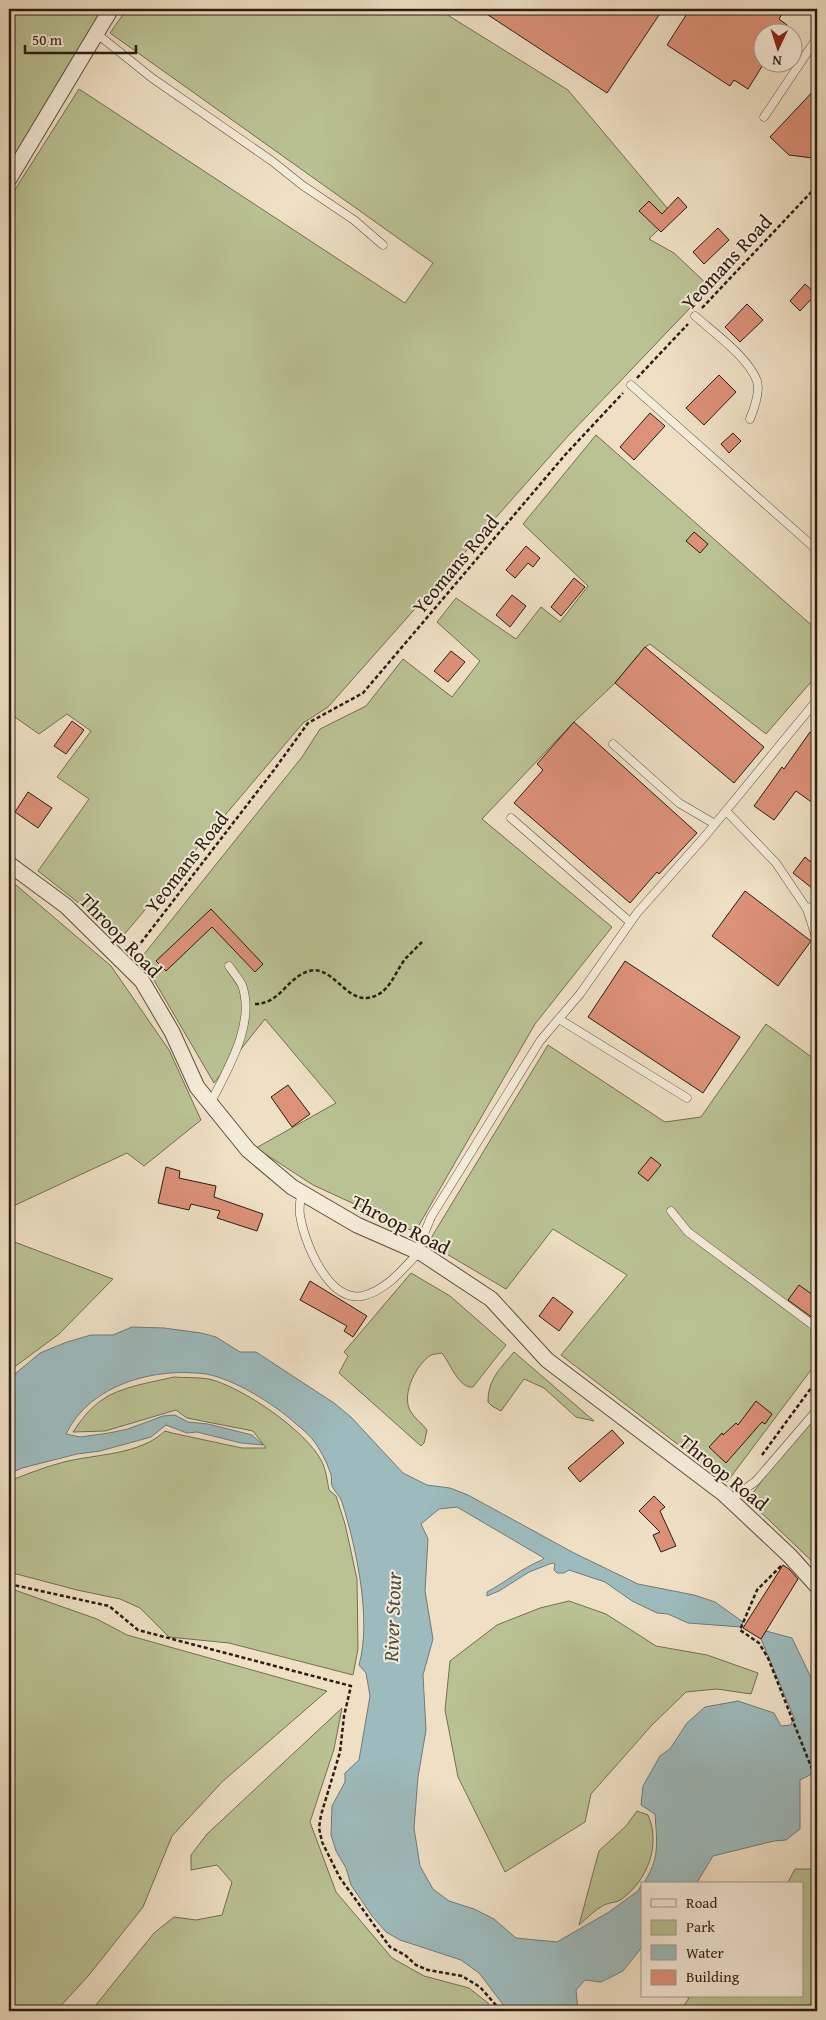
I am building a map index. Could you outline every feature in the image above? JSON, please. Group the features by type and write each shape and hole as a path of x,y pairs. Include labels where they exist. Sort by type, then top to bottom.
{"street":[{"path":"9,179 111,9"},
{"name":"Throop Road","path":"9,864 66,906 142,981 172,1032 197,1087 248,1150 292,1187 357,1225 418,1251 491,1299 547,1360 730,1500 790,1556 817,1586"}],"lane":[{"path":"96,32 152,78 354,220 383,245"},
{"path":"764,118 817,38"},
{"path":"695,316 739,356 754,376 757,382 757,390 750,419"},
{"path":"631,385 817,550"},
{"path":"302,1192 300,1218 314,1256 328,1282 337,1290 349,1295 365,1295 397,1276 418,1251 431,1217 540,1040 580,994 630,922 726,811 817,700"},
{"path":"613,744 679,803 715,824"},
{"path":"726,811 776,863 806,907 817,940"},
{"path":"511,818 630,922"},
{"path":"806,907 817,908"},
{"path":"210,1104 230,1066 245,1020 246,1004 241,984 229,966"},
{"path":"559,1019 687,1098"},
{"path":"671,1211 688,1232 817,1328"},
{"path":"730,1500 756,1481 817,1410"}],"path":[{"name":"Yeomans Road","path":"125,963 308,723 364,693 566,455 817,186"},
{"path":"246,1004 267,1003 297,977 313,970 324,972 357,997 374,997 384,992 406,959 422,942"},
{"path":"762,1455 817,1380"},
{"path":"790,1556 757,1590 740,1630 759,1643 768,1658 814,1774 817,1793"},
{"path":"9,1584 109,1606 138,1630 350,1686 340,1752 321,1815 319,1828 322,1842 340,1878 390,1947 405,1955 416,1965 428,1970 462,1976 480,1987 501,2011"},
{"path":"812,2011 817,1990"}],"green space":[{"path":"9,9 103,9 9,167"},
{"path":"127,9 438,9 568,90 673,215 649,239 674,253 710,287 568,436 328,707 303,723 122,937 38,871 89,799 57,777 91,731 67,714 39,734 9,713 9,199 79,89 405,303 433,263 110,33"},
{"path":"596,435 817,630 817,675 766,734 650,644 645,647 615,683 574,722 482,819 612,927 535,1024 415,1232 313,1185 256,1148 336,1103 265,1019 214,1083 141,958 302,757 320,729 366,706 403,659 452,697 480,661 437,622 456,598 516,639 541,607 560,622 588,586 523,524"},
{"path":"9,879 111,966 169,1050 201,1120 144,1166 127,1153 9,1208"},
{"path":"766,1024 817,1061 817,1362 727,1482 561,1355 627,1275 553,1229 506,1289 428,1243 548,1045 665,1122 701,1117"},
{"path":"9,1240 113,1279 59,1334 9,1371"},
{"path":"411,1273 450,1296 506,1345 473,1387 468,1387 459,1380 442,1353 430,1356 422,1363 410,1384 407,1399 411,1412 427,1430 424,1443 421,1446 339,1373 348,1356 344,1352"},
{"path":"514,1352 594,1421 576,1417 544,1388 524,1379 501,1411 492,1406 488,1402 490,1387 500,1369"},
{"path":"174,1377 209,1379 255,1400 287,1423 313,1448 321,1460 329,1490 336,1496 345,1524 357,1579 358,1649 353,1675 229,1643 169,1637 140,1608 120,1599 9,1572 9,1481 64,1462 143,1445 165,1431 242,1448 266,1448 253,1431 187,1418 176,1410 105,1431 73,1432 90,1410 109,1395 137,1385"},
{"path":"817,1403 817,1566 748,1500"},
{"path":"9,1588 97,1619 127,1635 327,1691 222,1782 172,1836 143,1907 89,1975 56,2011 9,2011"},
{"path":"569,1601 606,1614 656,1646 707,1655 758,1673 751,1694 717,1689 686,1692 652,1725 591,1794 585,1822 505,1872 458,1777 445,1710 450,1661 497,1625 540,1608"},
{"path":"342,1708 334,1749 310,1822 336,1892 392,1958 424,1976 469,1988 488,2003 493,2011 91,2011 154,1933 174,1917 196,1920 222,1915 232,1882 217,1865 191,1870 191,1855 207,1834"},
{"path":"637,1811 648,1815 652,1826 652,1849 650,1861 645,1872 639,1882 622,1899 601,1907 579,1925 599,1851 626,1826"},
{"path":"795,1869 810,1869 817,1875 817,2011 680,2011 689,1998 804,1998 804,1882 788,1882"}],"water":[{"name":"River Stour","path":"132,1327 164,1328 201,1333 216,1337 240,1352 256,1352 334,1403 351,1417 403,1473 427,1485 450,1488 468,1495 574,1553 638,1584 694,1595 715,1602 743,1622 741,1627 688,1623 668,1614 657,1613 632,1601 605,1582 569,1570 564,1573 557,1573 554,1570 555,1564 552,1563 529,1572 499,1591 487,1596 487,1592 544,1558 457,1507 439,1509 421,1524 428,1539 425,1591 433,1639 423,1675 426,1730 418,1777 414,1828 420,1866 433,1889 449,1901 474,1909 494,1919 516,1938 557,1942 609,1912 638,1891 641,1886 641,1948 623,1971 601,1982 585,1980 576,1990 578,2011 508,2011 479,1973 461,1960 400,1940 386,1932 372,1916 351,1885 346,1868 336,1851 331,1835 332,1806 345,1782 345,1773 359,1760 370,1696 366,1673 359,1665 363,1647 364,1626 361,1583 342,1502 332,1486 331,1475 323,1455 306,1433 265,1400 229,1381 206,1374 166,1373 126,1383 107,1391 77,1417 66,1434 80,1437 109,1433 128,1429 163,1416 175,1415 188,1422 208,1424 252,1435 263,1445 241,1443 197,1432 187,1433 166,1425 151,1437 100,1451 77,1454 22,1468 9,1474 9,1379 40,1353 91,1335 113,1335"},
{"path":"766,1631 792,1638 817,1690 817,1775 816,1772 800,1780 800,1829 786,1840 774,1841 713,1856 697,1882 644,1882 655,1859 657,1842 655,1814 641,1805 643,1786 660,1756 670,1749 687,1723 705,1707 738,1701 774,1713 781,1726 791,1725 795,1720 761,1639"}],"building":[{"path":"479,9 663,9 607,93"},
{"path":"690,9 785,9 779,19 783,22 754,22 754,72 758,72 748,89 734,80 730,86 667,45"},
{"path":"817,87 817,154 813,158 789,155 770,137"},
{"path":"678,197 687,207 661,232 639,211 649,201 662,214"},
{"path":"718,228 729,240 704,264 693,252"},
{"path":"805,284 816,294 800,311 790,301"},
{"path":"747,304 763,320 740,342 725,327"},
{"path":"719,375 736,392 704,425 686,408"},
{"path":"650,413 665,426 634,460 620,447"},
{"path":"733,433 741,441 729,453 721,444"},
{"path":"694,532 708,544 700,553 686,541"},
{"path":"526,546 540,558 533,567 528,563 515,578 506,570"},
{"path":"574,578 585,587 561,616 551,607"},
{"path":"512,595 526,606 510,627 496,615"},
{"path":"645,647 764,747 734,783 615,683"},
{"path":"451,651 465,662 448,682 434,671"},
{"path":"72,721 84,730 66,754 54,746"},
{"path":"574,722 697,833 659,874 657,872 630,903 514,803 543,770 537,764"},
{"path":"810,732 817,738 817,806 796,791 774,820 754,806 782,767 784,769"},
{"path":"28,792 52,808 38,828 15,812"},
{"path":"805,857 817,867 817,892 793,873"},
{"path":"745,891 811,941 778,986 712,936"},
{"path":"211,909 263,964 255,972 212,927 166,971 156,961"},
{"path":"625,961 740,1037 703,1093 588,1017"},
{"path":"288,1085 310,1114 292,1127 271,1097"},
{"path":"651,1157 661,1165 648,1181 638,1173"},
{"path":"166,1167 180,1171 179,1178 216,1186 214,1197 263,1214 257,1231 217,1218 220,1211 191,1204 189,1210 158,1203"},
{"path":"310,1281 367,1316 353,1337 344,1331 347,1326 300,1300"},
{"path":"799,1285 817,1298 817,1321 788,1300"},
{"path":"553,1297 573,1312 559,1331 539,1316"},
{"path":"756,1401 772,1414 765,1424 762,1422 726,1463 709,1447 722,1433 723,1435 736,1423 738,1425"},
{"path":"612,1430 624,1443 580,1482 568,1468"},
{"path":"654,1496 665,1507 660,1511 676,1546 661,1552 653,1535 660,1532 639,1511"},
{"path":"783,1565 798,1579 761,1639 743,1628"}]}
